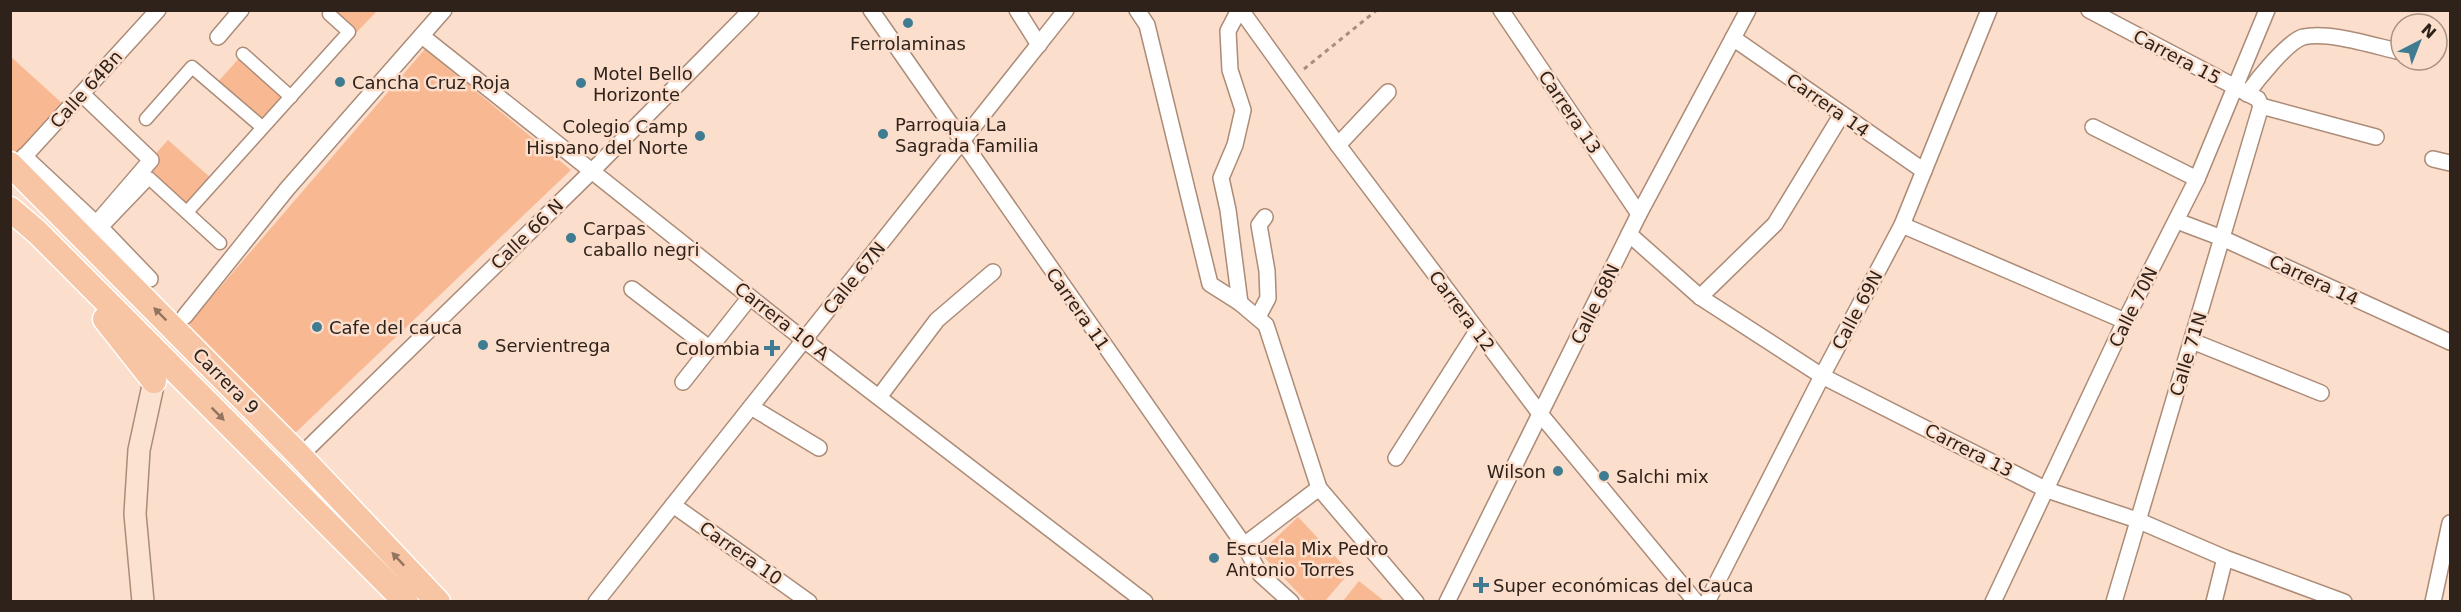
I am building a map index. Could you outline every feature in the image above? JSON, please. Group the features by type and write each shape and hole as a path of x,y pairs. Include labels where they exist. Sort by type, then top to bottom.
{"main road":[{"name":"Carrera 9","path":"16,163 438,602"},
{"name":"Carrera 9","path":"10,209 37,232 402,600"},
{"path":"37,232 155,377 139,450 135,514 143,602"}],"street":[{"name":"Calle 64Bn","path":"16,163 158,10"},
{"path":"218,37 241,10"},
{"path":"185,316 287,189 444,10"},
{"name":"Calle 66 N","path":"300,456 593,170 751,10"},
{"name":"Carrera 11","path":"871,10 1244,545 1260,574 1291,602"},
{"path":"1017,10 1039,45"},
{"name":"Calle 67N","path":"596,602 1066,10"},
{"path":"1137,10 1147,25 1210,284 1240,303 1266,325 1319,488 1416,602"},
{"name":"Carrera 12","path":"1240,303 1228,210 1221,178 1238,136 1243,110 1230,70 1228,30 1240,10 1540,415 1696,602"},
{"name":"Carrera 13","path":"1501,10 1639,214"},
{"name":"Calle 68N","path":"1447,602 1639,214 1748,10"},
{"name":"Calle 69N","path":"1707,602 1902,225 1989,10"},
{"name":"Carrera 15","path":"2089,10 2258,99 2261,106"},
{"name":"Calle 70N","path":"1993,602 2125,321 2241,90 2267,10"},
{"path":"187,212 349,32 329,14"},
{"name":"Carrera 10 A","path":"423,36 804,340 1145,602"},
{"path":"2241,90 2301,38 2328,36 2389,49"},
{"name":"Carrera 14","path":"1733,38 1924,171"},
{"path":"243,54 291,97"},
{"path":"146,119 192,67 262,127"},
{"path":"1338,145 1388,92"},
{"path":"82,93 151,160 99,226"},
{"path":"2261,106 2376,136"},
{"name":"Calle 71N","path":"2114,602 2261,106"},
{"path":"1700,297 1775,224 1842,114"},
{"path":"2093,127 2197,179"},
{"path":"2433,159 2451,163"},
{"path":"16,163 99,226 150,279"},
{"path":"99,226 149,178 220,243"},
{"path":"1258,317 1268,298 1267,271 1259,225 1265,217"},
{"name":"Carrera 14","path":"2176,221 2222,238 2451,342"},
{"path":"1902,225 2125,321"},
{"name":"Carrera 13","path":"1629,234 1700,297 1822,376 2047,490 2137,520 2225,558 2344,602"},
{"path":"879,398 937,320 993,272"},
{"path":"632,289 709,348"},
{"path":"683,382 750,297"},
{"path":"1396,458 1478,331"},
{"path":"2192,341 2321,393"},
{"path":"751,407 819,448"},
{"path":"1244,545 1319,488"},
{"name":"Carrera 10","path":"673,505 809,602"},
{"path":"2433,602 2451,523"},
{"path":"2214,602 2225,558"}],"path":[{"path":"1291,80 1377,10"}],"shaded area":[{"path":"329,11 377,11 355,34"},
{"path":"425,49 571,170 290,438 185,328"},
{"path":"10,56 64,105 15,161 10,157"},
{"path":"241,56 288,97 262,125 216,84"},
{"path":"168,140 212,179 186,208 143,168"},
{"path":"1298,517 1350,572 1325,601 1306,601 1260,553"},
{"path":"1359,581 1384,601 1343,601"}],"place":[{"name":"Ferrolaminas","path":"908,23"},
{"name":"Cancha Cruz Roja","path":"340,82"},
{"name":"Motel Bello Horizonte","path":"581,83"},
{"name":"Parroquia La Sagrada Familia","path":"883,134"},
{"name":"Colegio Camp Hispano del Norte","path":"700,136"},
{"name":"Carpas caballo negri","path":"571,238"},
{"name":"Cafe del cauca","path":"317,327"},
{"name":"Servientrega","path":"483,345"},
{"name":"Colombia","path":"772,348"},
{"name":"Wilson","path":"1558,471"},
{"name":"Salchi mix","path":"1604,476"},
{"name":"Escuela Mix Pedro Antonio Torres","path":"1214,558"},
{"name":"Super económicas del Cauca","path":"1481,585"}]}
